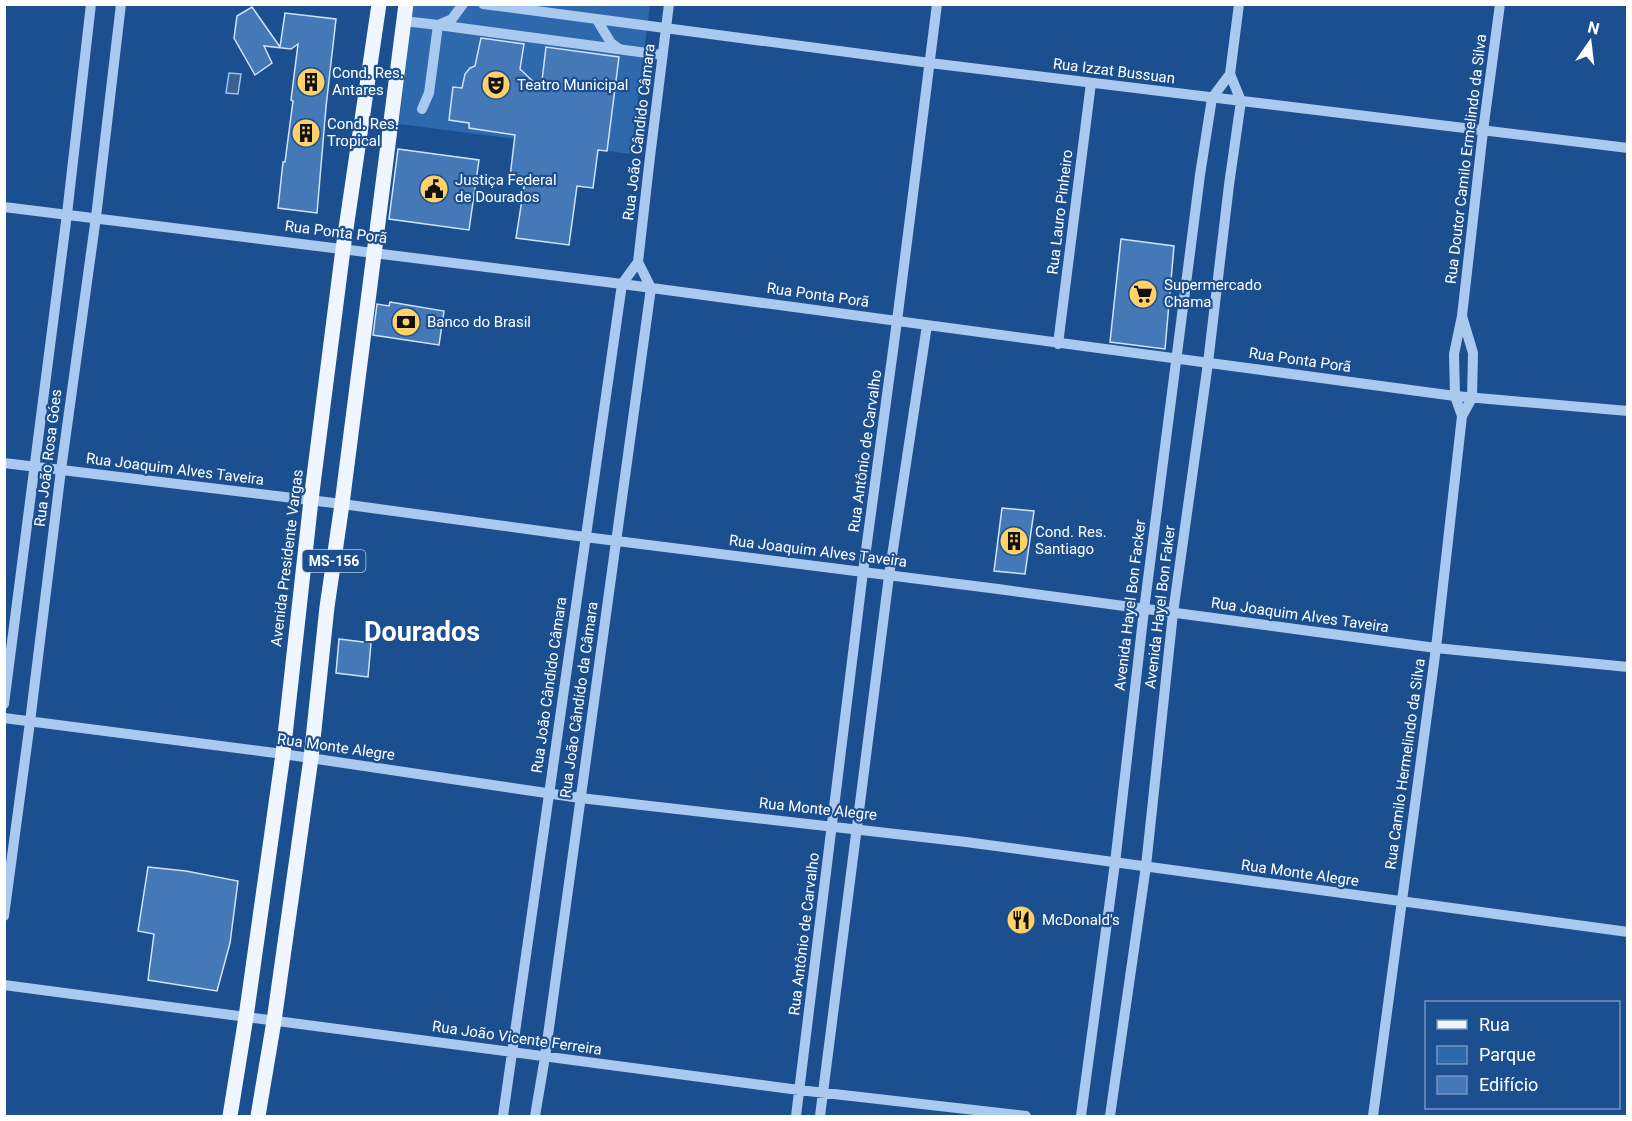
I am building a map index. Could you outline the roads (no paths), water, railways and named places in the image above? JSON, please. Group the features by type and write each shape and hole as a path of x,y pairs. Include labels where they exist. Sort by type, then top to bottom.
{"main road":[{"name":"Avenida Presidente Vargas","path":"230,1116 283,754 311,500 343,249 379,4"},
{"name":"MS-156","path":"258,1116 312,758 327,606 406,4"},
{"path":"256,946 284,950"}],"street":[{"name":"Rua João Rosa Góes","path":"4,704 92,4"},
{"name":"Rua João Rosa Góes","path":"4,916 96,217 121,4"},
{"path":"438,25 452,19 463,4"},
{"name":"Rua Izzat Bussuan","path":"483,4 666,30 1628,148"},
{"name":"Rua João Cândido Câmara","path":"503,1116 622,284 638,262 669,4"},
{"name":"Rua Antônio de Carvalho","path":"796,1116 863,572 937,4"},
{"path":"1239,4 1230,74 1241,101"},
{"name":"Rua Doutor Camilo Ermelindo da Silva","path":"1462,316 1500,4"},
{"path":"597,20 612,43 619,49"},
{"path":"404,21 662,55"},
{"path":"422,108 429,93 438,25"},
{"path":"1212,98 1230,74"},
{"name":"Rua Lauro Pinheiro","path":"1058,344 1091,83"},
{"name":"Avenida Hayel Bon Facker","path":"1081,1116 1115,863 1144,610 1212,98"},
{"name":"Avenida Hayel Bon Faker","path":"1110,1116 1146,866 1173,613 1241,101"},
{"name":"Rua Ponta Porã","path":"4,207 622,284 1455,396 1628,411"},
{"path":"638,262 651,288"},
{"name":"Rua João Cândido da Câmara","path":"536,1116 651,288"},
{"name":"Rua Camilo Hermelindo da Silva","path":"1462,316 1454,354 1455,396 1462,416"},
{"name":"Rua Camilo Hermelindo da Silva","path":"1373,1116 1436,648 1462,416 1472,398 1473,353 1462,316"},
{"path":"820,1116 889,576 927,325"},
{"name":"Rua Joaquim Alves Taveira","path":"4,463 342,504 1436,648 1628,667"},
{"name":"Rua Monte Alegre","path":"4,718 312,758 549,794 966,842 1628,932"},
{"name":"Rua João Vicente Ferreira","path":"4,985 799,1090 1026,1116"}],"place":[{"name":"Cond. Res. Antares","path":"311,82"},
{"name":"Teatro Municipal","path":"496,85"},
{"name":"Cond. Res. Tropical","path":"306,133"},
{"name":"Justiça Federal de Dourados","path":"434,189"},
{"name":"Supermercado Chama","path":"1143,294"},
{"name":"Banco do Brasil","path":"406,322"},
{"name":"Cond. Res. Santiago","path":"1014,541"},
{"name":"McDonald's","path":"1021,920"}],"district":[{"name":"Dourados","path":"422,632"}]}
